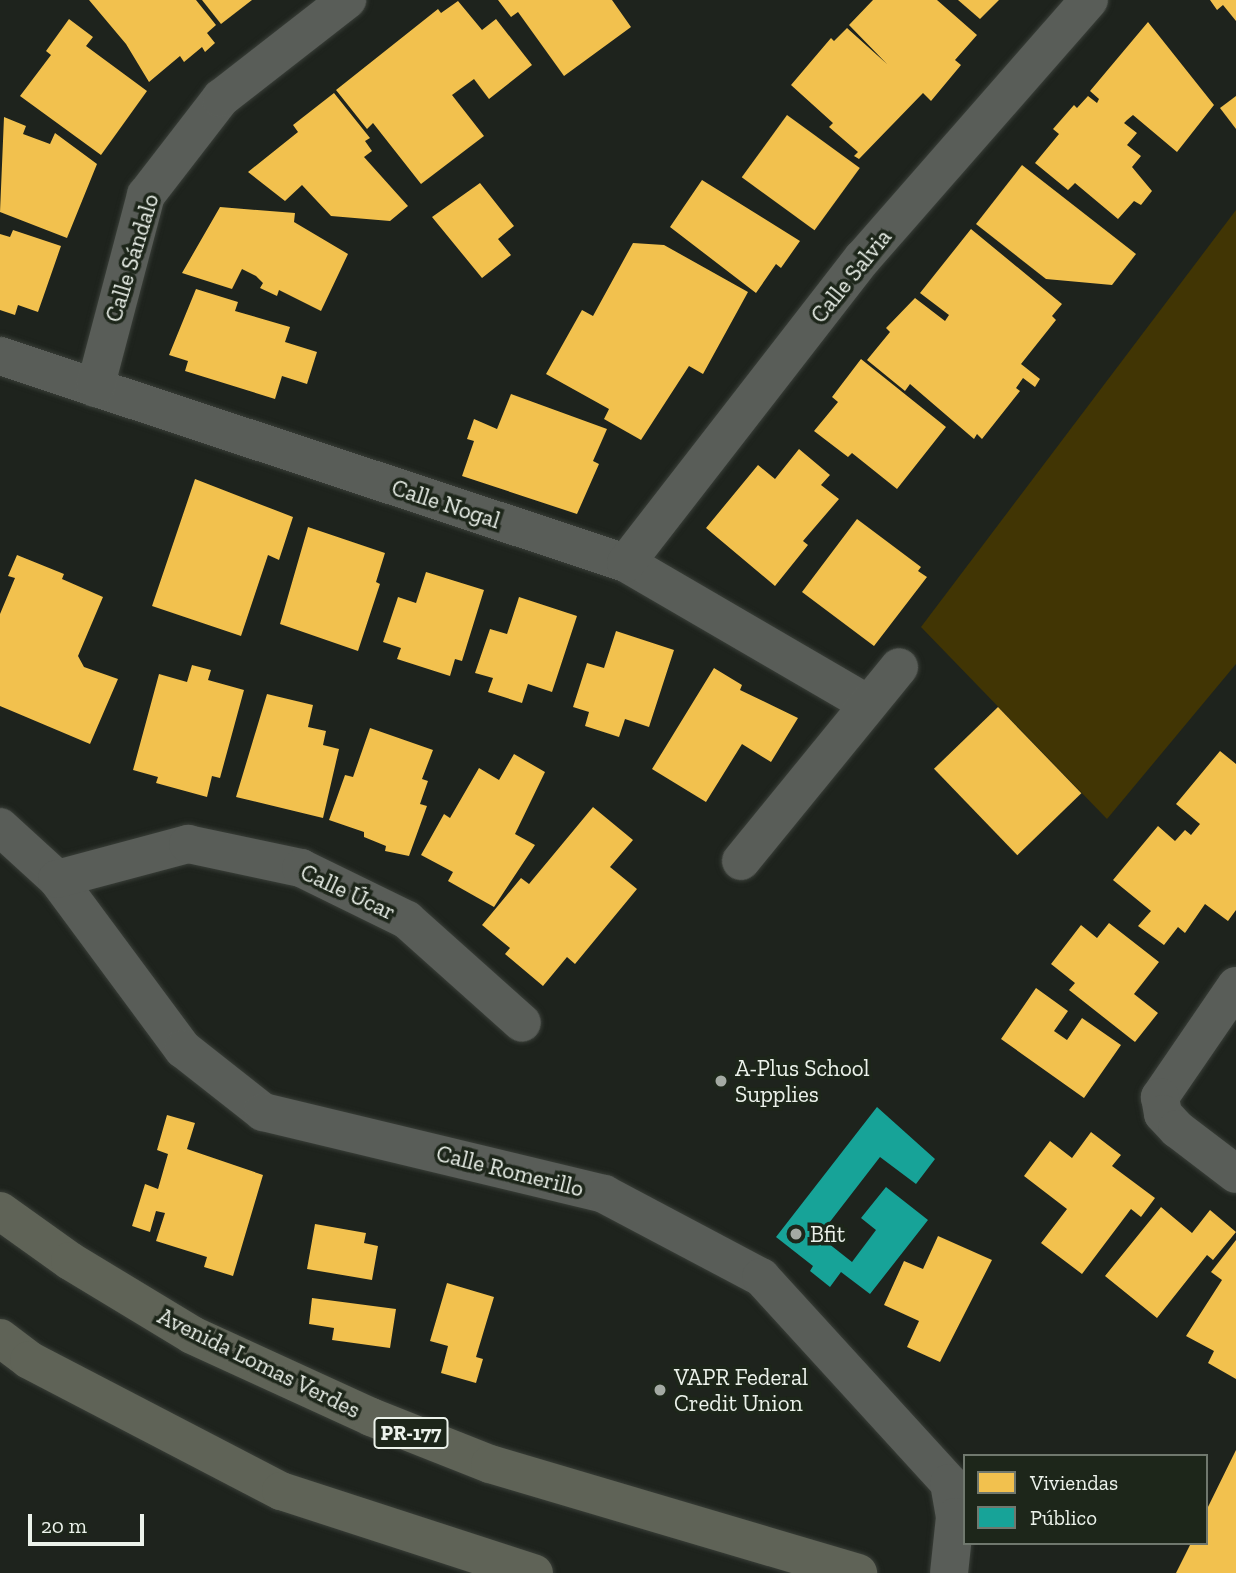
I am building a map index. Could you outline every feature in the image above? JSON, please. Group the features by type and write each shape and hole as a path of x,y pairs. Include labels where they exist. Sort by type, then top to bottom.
{"main road":[{"name":"Avenida Lomas Verdes","path":"0,1211 69,1261 192,1335 371,1417 490,1464 858,1573"},
{"path":"0,1338 29,1360 281,1491 534,1573"}],"street":[{"name":"Calle Sándalo","path":"95,388 146,195 221,98 347,0"},
{"name":"Calle Salvia","path":"626,563 863,258 1089,0"},
{"name":"Calle Nogal","path":"0,356 626,563 868,704"},
{"path":"741,861 899,667"},
{"name":"Calle Romerillo","path":"0,827 57,879 183,1049 263,1112 604,1194 761,1277 949,1483 955,1517 949,1573"},
{"name":"Calle Úcar","path":"57,879 188,844 301,868 407,920 522,1023"},
{"path":"1236,986 1160,1097 1163,1114 1177,1129 1236,1174"}],"shaded area":[{"path":"1236,210 1236,664 1107,819 921,627"}],"building: Viviendas":[{"path":"89,0 196,0 216,25 207,33 215,43 205,52 202,47 184,62 180,56 149,82 126,44"},
{"path":"202,0 252,0 221,24"},
{"path":"498,0 612,0 631,27 564,76 518,12 511,17"},
{"path":"873,0 937,0 977,35 955,60 961,65 931,101 923,93 859,159 854,156 858,152 829,127 833,123 791,85 831,38 834,41 847,28 887,64 849,25"},
{"path":"958,0 999,0 980,19"},
{"path":"1210,0 1236,0 1236,21 1223,5 1217,10"},
{"path":"458,1 482,30 496,19 532,65 489,99 474,79 452,95 484,136 421,184 373,123 367,129 336,90 438,9 441,13"},
{"path":"69,19 93,37 86,46 147,91 101,155 20,96 51,55 46,51"},
{"path":"1148,22 1214,105 1177,152 1133,115 1124,123 1137,133 1127,145 1141,156 1132,167 1152,191 1141,205 1134,201 1118,219 1075,183 1068,190 1035,163 1059,134 1053,129 1074,105 1077,108 1088,96 1097,103 1099,99 1090,91"},
{"path":"334,93 370,138 365,141 372,151 364,157 408,206 390,221 331,216 302,185 285,201 248,172 298,132 293,125"},
{"path":"1236,96 1236,129 1220,108"},
{"path":"787,115 860,168 815,230 742,177"},
{"path":"4,117 26,126 23,134 50,144 55,133 97,164 67,238 0,212"},
{"path":"1022,165 1136,254 1112,285 1046,279 976,224"},
{"path":"702,180 800,241 781,268 776,264 756,293 670,227"},
{"path":"480,183 514,226 498,239 511,255 482,278 432,217"},
{"path":"220,207 295,213 294,222 348,254 321,311 279,290 277,296 260,288 263,283 242,269 232,289 182,273"},
{"path":"971,229 1062,304 1052,316 1056,320 1021,364 1040,379 1035,387 1023,378 1016,388 1020,391 982,439 977,434 974,439 910,384 905,391 867,360 890,332 886,328 915,298 945,321 949,315 920,293"},
{"path":"13,230 61,246 38,312 18,305 15,315 0,310 0,234 10,237"},
{"path":"633,243 664,245 748,292 703,374 689,366 641,440 604,419 609,409 546,374 582,310 593,316"},
{"path":"196,289 238,302 235,311 290,327 285,342 317,352 307,384 282,376 275,399 185,371 188,361 169,355"},
{"path":"861,359 946,427 897,489 852,453 848,457 814,431 838,402 832,397"},
{"path":"511,394 607,429 593,461 599,464 577,514 462,476 474,441 467,439 474,419 497,429"},
{"path":"799,449 830,475 821,485 839,499 803,541 808,545 775,586 706,528 758,465 775,479"},
{"path":"195,479 293,517 279,560 268,555 241,636 152,606"},
{"path":"857,519 921,567 918,571 927,577 874,646 802,592"},
{"path":"308,527 385,553 376,582 380,584 358,651 280,624"},
{"path":"17,555 64,574 62,579 103,597 78,656 84,667 118,679 90,744 0,706 0,614 15,578 8,576"},
{"path":"426,572 484,590 462,661 455,659 450,676 397,659 401,648 383,642 398,597 416,603"},
{"path":"519,597 577,616 552,692 528,684 522,703 488,692 493,678 475,673 490,629 507,634"},
{"path":"616,631 674,650 649,727 625,719 619,737 585,726 589,712 573,707 587,663 604,668"},
{"path":"192,665 211,670 208,680 244,690 220,778 212,776 207,797 156,783 158,777 133,770 159,674 187,682"},
{"path":"714,668 742,685 740,690 798,718 771,762 742,744 706,802 652,769"},
{"path":"267,694 313,705 308,727 326,731 323,745 339,749 323,818 236,797"},
{"path":"998,707 1081,793 1017,855 934,769"},
{"path":"370,728 433,750 422,779 428,781 420,804 427,806 409,856 385,851 386,846 364,837 364,832 329,820 345,775 353,777"},
{"path":"1220,751 1236,764 1236,910 1228,921 1205,904 1185,933 1178,927 1164,945 1138,926 1151,911 1113,880 1158,826 1175,841 1185,830 1191,835 1200,824 1176,804"},
{"path":"514,754 545,772 515,834 535,845 494,907 448,881 453,872 421,855 444,814 450,818 479,768 499,780"},
{"path":"593,807 633,840 610,867 637,889 575,964 567,957 543,986 505,954 510,948 482,925 521,878 529,884"},
{"path":"1109,923 1159,962 1134,994 1158,1013 1135,1042 1069,990 1075,983 1051,964 1081,925 1097,938"},
{"path":"1036,988 1068,1011 1054,1031 1067,1040 1082,1018 1121,1045 1084,1098 1001,1039"},
{"path":"167,1115 195,1123 187,1149 263,1175 233,1276 204,1267 207,1257 156,1241 165,1213 156,1211 150,1232 132,1226 145,1184 158,1189 168,1154 157,1150"},
{"path":"1091,1132 1121,1155 1112,1166 1155,1198 1141,1217 1131,1209 1082,1274 1041,1243 1067,1209 1024,1176 1050,1141 1072,1158"},
{"path":"1161,1207 1192,1233 1210,1210 1236,1232 1213,1260 1207,1255 1157,1318 1105,1276"},
{"path":"315,1224 366,1233 364,1243 378,1246 372,1280 307,1269"},
{"path":"938,1236 992,1260 940,1362 907,1347 919,1321 884,1305 904,1261 923,1269"},
{"path":"1236,1240 1236,1379 1208,1363 1214,1351 1186,1336 1222,1280 1211,1272"},
{"path":"447,1283 494,1297 476,1357 483,1359 476,1383 441,1373 448,1346 430,1341"},
{"path":"312,1298 396,1309 390,1348 332,1340 334,1328 309,1324"},
{"path":"1236,1450 1236,1573 1176,1573 1190,1545 1208,1545 1208,1507"}],"building: Público":[{"path":"877,1107 935,1159 916,1184 880,1157 819,1236 852,1262 876,1230 861,1218 886,1187 928,1220 870,1294 841,1272 830,1287 810,1271 813,1266 776,1237"}],"place":[{"name":"A-Plus School Supplies","path":"721,1081"},
{"name":"Bfit","path":"796,1234"},
{"name":"VAPR Federal Credit Union","path":"660,1390"}]}
